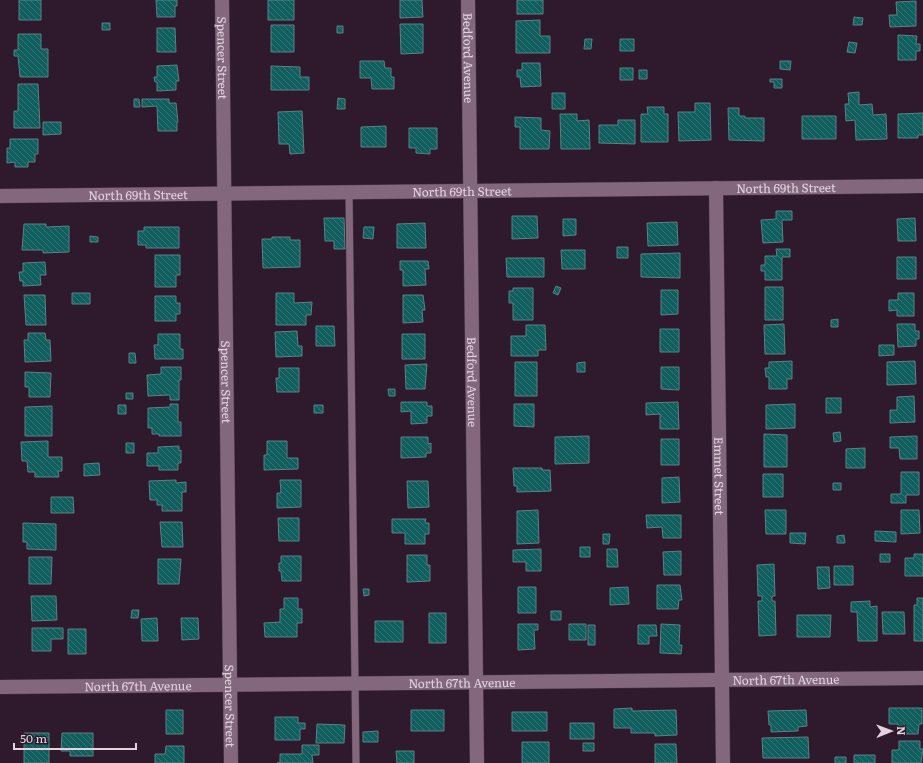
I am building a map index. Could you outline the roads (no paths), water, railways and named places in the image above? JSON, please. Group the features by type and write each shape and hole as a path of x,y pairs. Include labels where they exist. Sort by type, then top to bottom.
{"street":[{"name":"Spencer Street","path":"222,0 231,763"},
{"name":"Bedford Avenue","path":"468,0 477,763"},
{"name":"North 69th Street","path":"0,196 923,186"},
{"name":"Emmet Street","path":"716,188 723,763"},
{"name":"North 67th Avenue","path":"0,687 923,678"}],"lane":[{"path":"349,192 356,763"}]}
